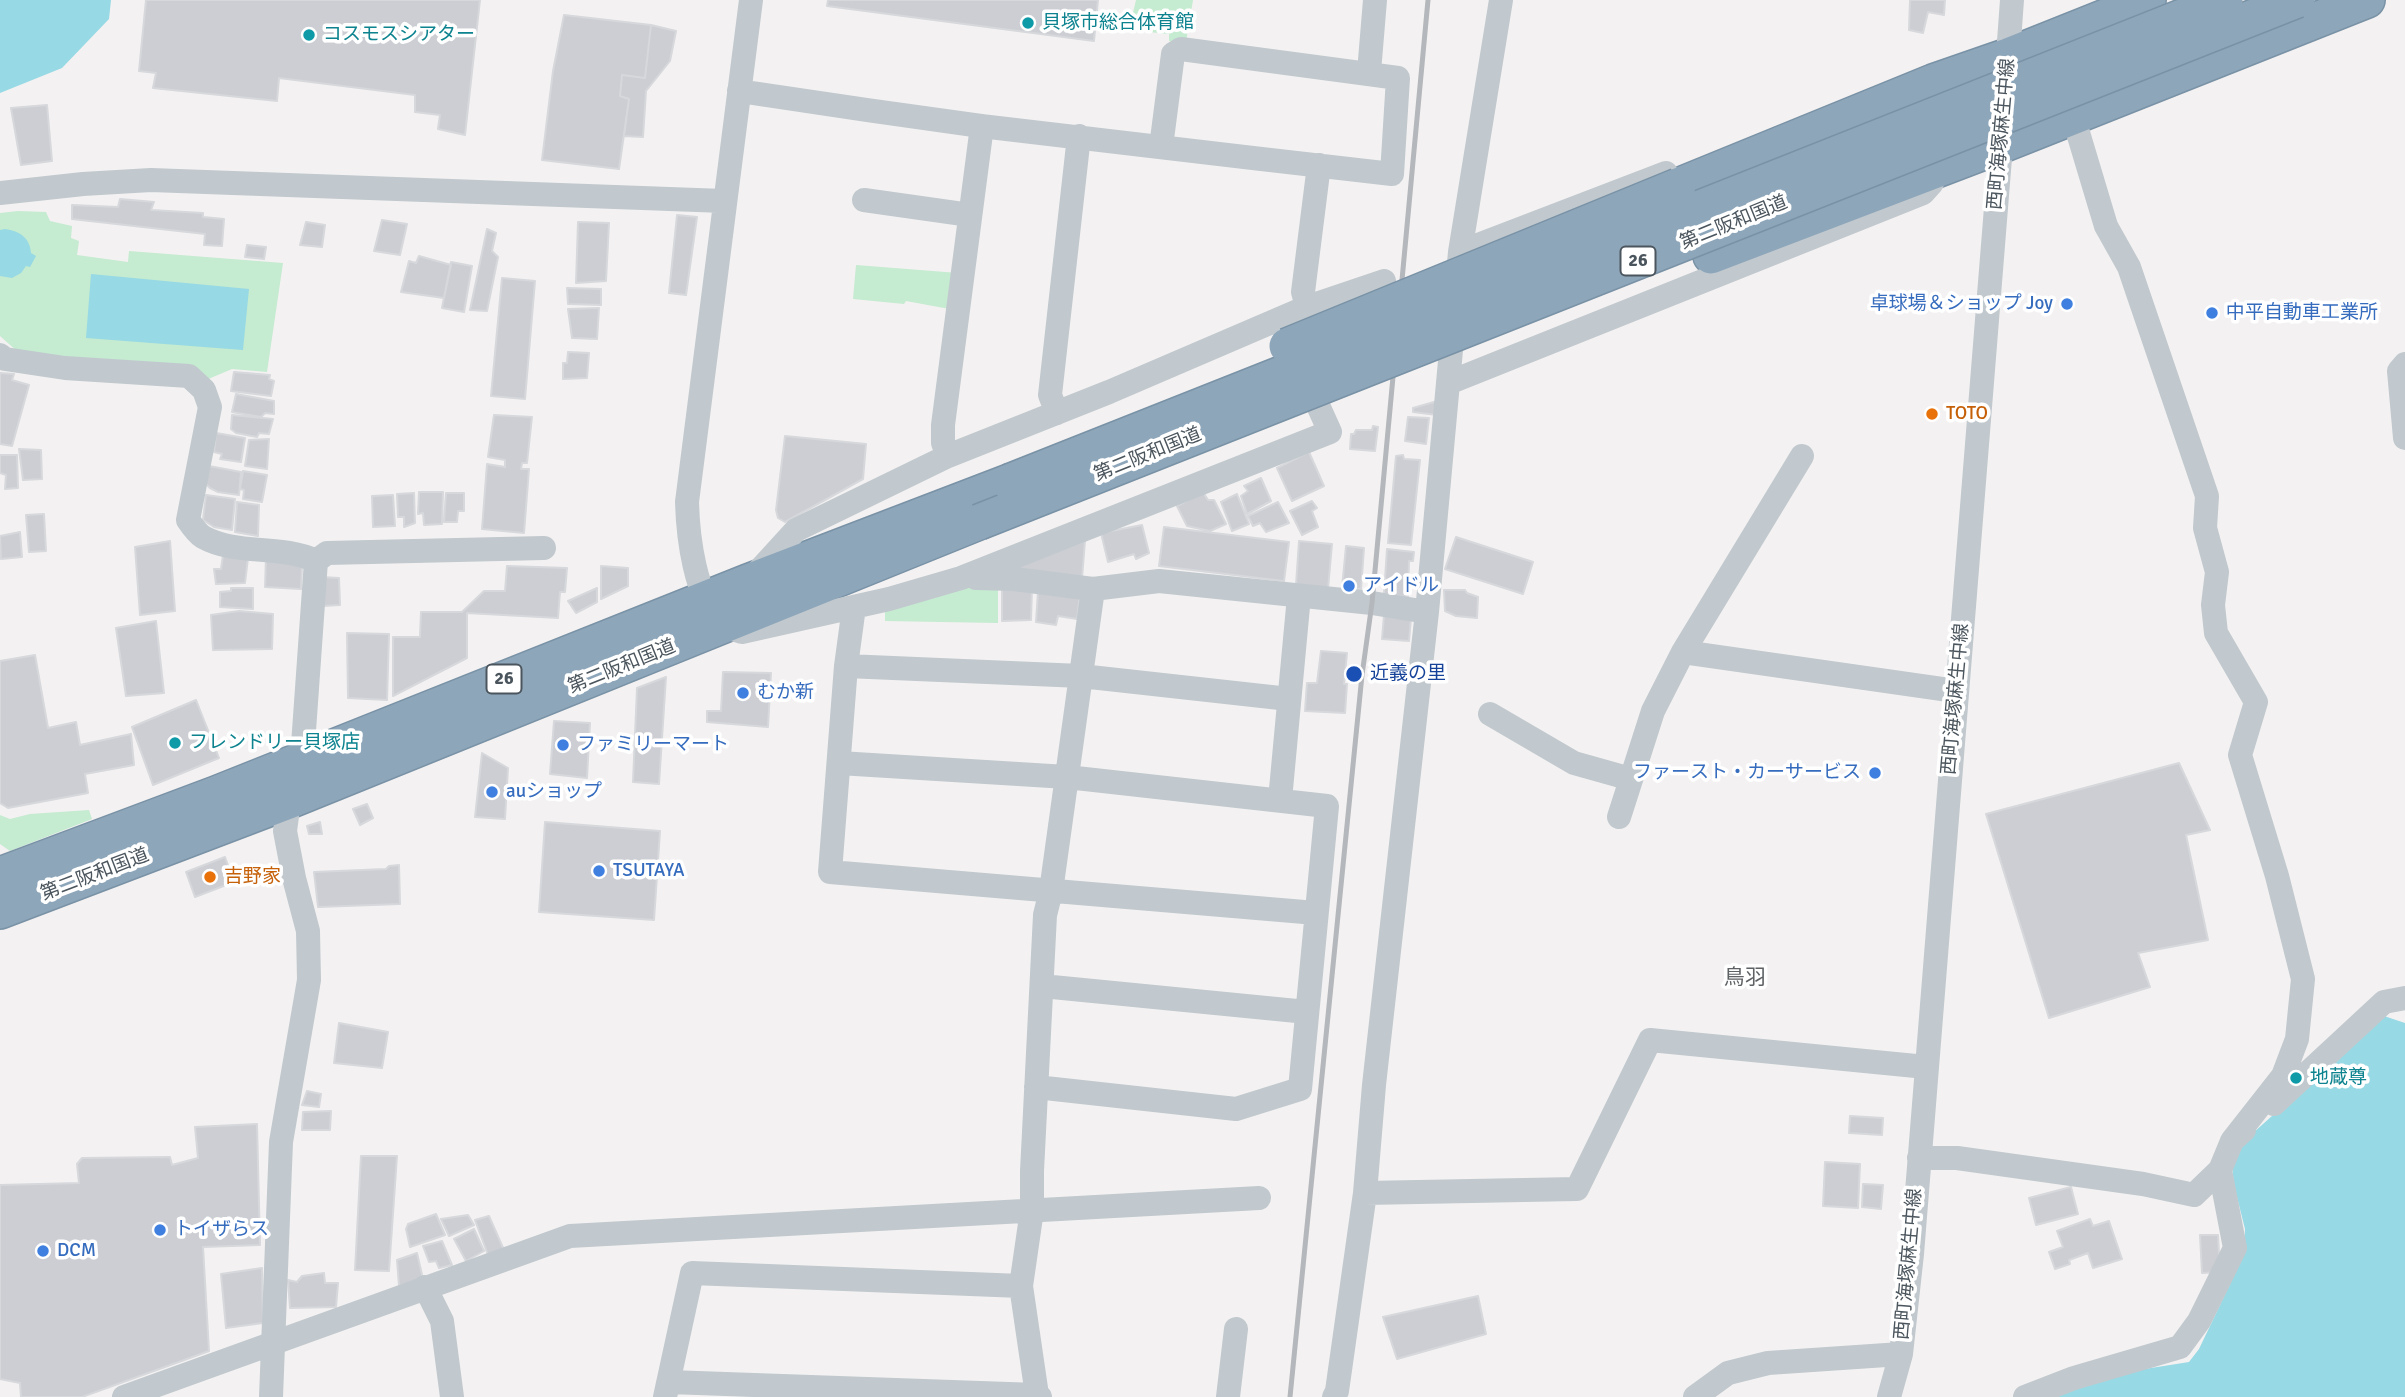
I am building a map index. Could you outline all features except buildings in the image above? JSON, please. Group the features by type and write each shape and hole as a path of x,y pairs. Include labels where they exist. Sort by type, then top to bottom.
{"highway":[{"path":"1004,473 1678,186 1933,82 2148,0"},
{"name":"第二阪和国道","path":"0,911 289,801 714,612 748,582 929,513 1004,473 2225,0"},
{"name":"第二阪和国道","path":"0,875 302,759 714,612 858,571 981,530 2297,0"},
{"path":"981,530 1711,256 2367,0"}],"street":[{"path":"751,0 687,502 688,533 714,612 741,632 854,607 961,578 1330,432 1279,319"},
{"path":"1369,72 1376,0"},
{"path":"1334,1397 1347,1334 1365,1193 1374,1085 1427,612 1460,252 1501,0"},
{"name":"西町海塚麻生中線","path":"1889,1397 1901,1354 1919,1158 2012,0"},
{"path":"739,91 982,126 1079,136 1161,147 1392,174 1398,78 1369,72 1181,49 1173,54 1161,147"},
{"path":"1460,252 1895,84 1933,82"},
{"path":"1919,1158 1957,1158 2143,1184 2194,1195 2220,1170 2232,1141 2283,1076 2297,1039 2303,979 2277,876 2240,755 2256,702 2217,633 2213,605 2217,572 2205,528 2207,496 2129,267 2106,226 2073,116"},
{"path":"948,456 943,443 943,425 982,126"},
{"path":"1057,412 1050,395 1079,136"},
{"path":"1307,307 1303,292 1319,165"},
{"path":"1448,383 1923,193 1945,166"},
{"path":"0,193 151,180 724,201"},
{"path":"864,200 970,215"},
{"path":"748,582 796,530 948,456 1307,307 1384,281"},
{"path":"0,355 5,359 65,368 189,376 204,390 210,407 188,520 200,536 223,545 299,553 316,561"},
{"path":"2405,364 2399,371 2405,438"},
{"path":"1619,817 1653,711 1683,652 1802,456"},
{"path":"271,1397 281,1142 309,980 308,931 285,831 289,801 302,759 316,561 327,553 544,548"},
{"path":"961,578 1013,579 1093,589 1159,581 1427,612"},
{"path":"1021,1286 692,1273 667,1390 1039,1396 1021,1286 1032,1210 1045,915 1051,891 1093,589"},
{"path":"1280,800 1299,596"},
{"path":"854,607 846,666 830,872 1317,913"},
{"path":"1683,652 1956,691"},
{"path":"846,666 1081,676 1289,699"},
{"path":"1490,714 1574,763 1632,779"},
{"path":"839,763 1067,777 1326,806 1300,1089 1236,1109 1036,1087"},
{"path":"1042,986 1307,1012"},
{"path":"2232,1141 2384,1002 2405,998"},
{"path":"1365,1193 1577,1189 1650,1040 1926,1067"},
{"path":"2025,1397 2074,1378 2180,1347 2199,1321 2235,1248 2220,1170"},
{"path":"124,1397 570,1236 1259,1198"},
{"path":"425,1287 442,1321 452,1397"},
{"path":"1228,1397 1223,1361 1236,1329"},
{"path":"1695,1397 1728,1373 1768,1363 1901,1354"}],"green space":[{"path":"1136,0 1193,0 1186,42 1169,41 1169,34 1129,30"},
{"path":"46,212 50,221 72,226 71,238 79,241 77,255 128,262 129,251 283,263 267,372 232,369 206,380 18,352 0,336 0,213"},
{"path":"856,265 958,273 955,310 906,301 904,304 853,299"},
{"path":"998,581 998,623 885,621 885,603"},
{"path":"89,810 92,819 10,851 0,844 0,815 10,819 30,814"}],"water":[{"path":"0,0 111,0 109,19 62,68 0,93"},
{"path":"5,229 23,236 29,243 31,253 36,256 30,267 26,266 12,278 0,276 0,230"},
{"path":"91,274 249,289 243,350 86,338"},
{"path":"2384,1016 2405,1023 2405,1397 2044,1397 2132,1371 2189,1362 2199,1349 2244,1255 2245,1229 2232,1165 2244,1141"}],"railway":[{"path":"1290,1397 1362,675 1372,603 1428,0"}],"place":[{"name":"貝塚市総合体育館","path":"1028,23"},
{"name":"コスモスシアター","path":"309,35"},
{"name":"卓球場＆ショップ Joy","path":"2067,304"},
{"name":"中平自動車工業所","path":"2212,313"},
{"name":"TOTO","path":"1932,414"},
{"name":"アイドル","path":"1349,586"},
{"name":"近義の里","path":"1354,674"},
{"name":"むか新","path":"743,693"},
{"name":"フレンドリー貝塚店","path":"175,743"},
{"name":"ファミリーマート","path":"563,745"},
{"name":"ファースト・カーサービス","path":"1875,773"},
{"name":"auショップ","path":"492,792"},
{"name":"TSUTAYA","path":"599,871"},
{"name":"吉野家","path":"210,877"},
{"name":"地蔵尊","path":"2296,1078"},
{"name":"トイザらス","path":"160,1230"},
{"name":"DCM","path":"43,1251"}],"district":[{"name":"鳥羽","path":"1745,978"}]}
